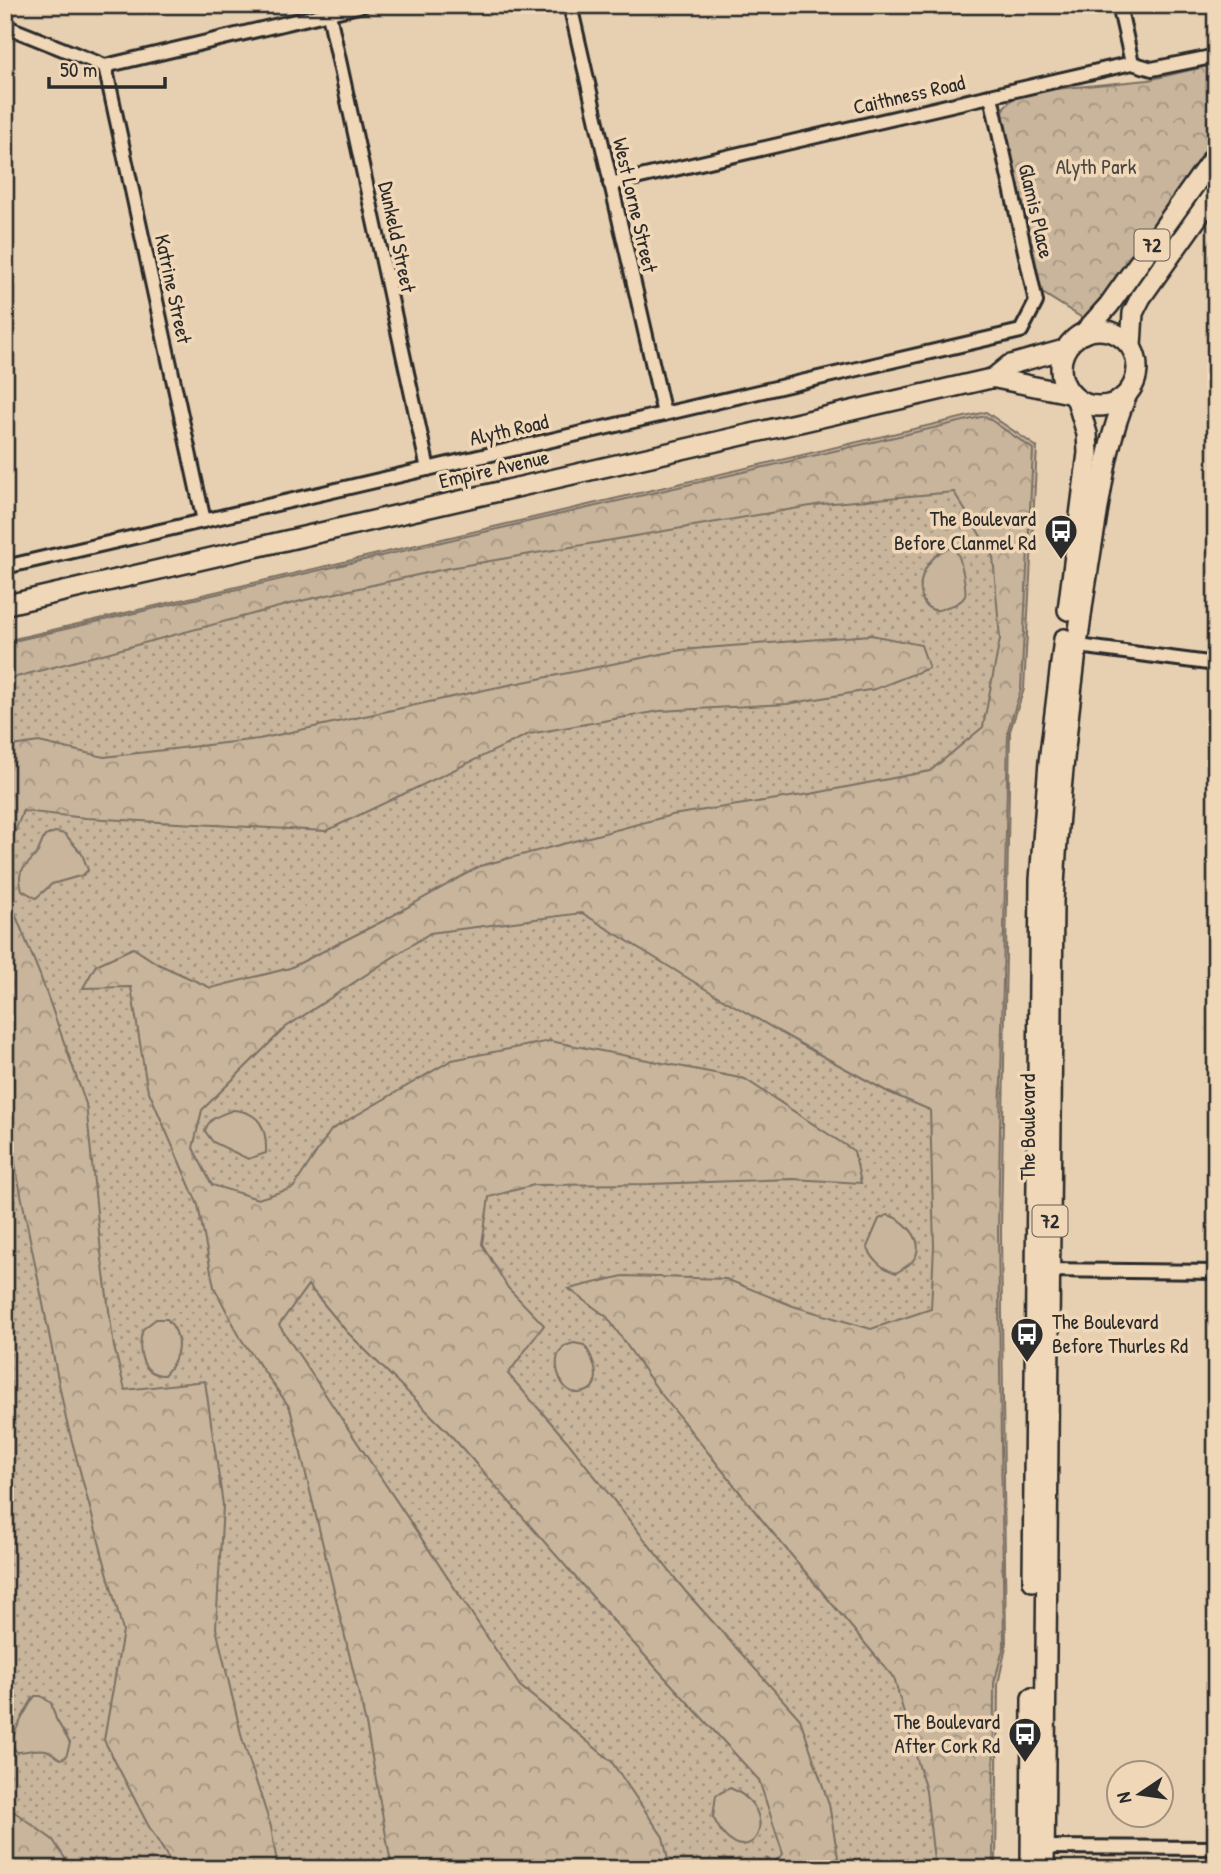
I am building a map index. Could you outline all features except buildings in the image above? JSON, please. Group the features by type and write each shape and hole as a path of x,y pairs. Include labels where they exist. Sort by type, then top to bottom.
{"main road":[{"name":"72","path":"1075,397 1062,376 1061,365 1066,349 1109,305 1216,154"},
{"name":"72","path":"1127,394 1133,385 1138,365 1130,346 1133,313 1141,297 1216,191"},
{"path":"1084,333 1094,330 1114,332 1130,346"},
{"name":"Empire Avenue","path":"993,378 1009,365 1066,349"},
{"name":"Empire Avenue","path":"5,605 993,378 1039,386 1075,397"},
{"path":"1075,397 1100,406 1110,405 1127,394"},
{"name":"The Boulevard","path":"1070,645 1106,463 1116,421 1127,394"},
{"name":"The Boulevard","path":"1044,1869 1038,1847 1043,1270 1053,901 1070,645 1087,472 1087,434 1075,397"},
{"name":"The Boulevard","path":"1031,1869 1038,1847"}],"street":[{"path":"5,26 105,66 363,5"},
{"name":"West Lorne Street","path":"570,5 664,414"},
{"path":"1119,5 1132,63"},
{"name":"Dunkeld Street","path":"329,14 428,469"},
{"name":"Caithness Road","path":"610,184 1132,63 1152,69 1216,56"},
{"name":"Katrine Street","path":"105,66 204,521"},
{"name":"Glamis Place","path":"991,96 1036,302 1021,331"},
{"name":"Alyth Road","path":"5,567 1021,331"},
{"path":"1070,645 1216,664"},
{"path":"1043,1270 1216,1272"},
{"path":"1038,1847 1216,1848"}],"green space":[{"name":"Alyth Park","path":"1216,64 1216,137 1103,299 1084,319 1041,292 1002,121 1004,107 1016,96 1055,89 1148,80"},
{"path":"986,412 1037,447 1024,689 1010,731 1001,1231 1006,1647 998,1684 996,1869 5,1869 5,641"},
{"path":"985,416 1033,449 1021,689 1008,730 998,1231 1004,1646 994,1683 993,1869 935,1869 926,1791 894,1678 658,1390 607,1317 569,1289 623,1276 726,1279 793,1306 871,1329 931,1309 934,1246 930,1110 888,1092 806,1047 582,913 430,933 286,1027 202,1110 193,1148 212,1185 258,1199 293,1188 331,1130 452,1060 550,1041 745,1079 854,1151 861,1183 793,1179 534,1185 489,1197 482,1244 508,1288 544,1325 508,1374 567,1441 686,1592 800,1719 829,1804 840,1869 768,1869 783,1854 759,1780 626,1635 448,1432 347,1332 308,1285 279,1325 520,1686 611,1761 663,1837 670,1869 392,1869 366,1724 290,1408 241,1339 214,1287 198,1205 147,1087 131,987 83,988 96,965 133,948 158,964 211,988 290,968 383,921 480,866 672,815 810,794 930,771 983,727 1000,639 993,556 954,492 822,504 449,568 305,600 5,680 5,643"},
{"path":"948,548 954,549 959,556 965,596 955,604 933,610 923,601 921,582 930,561"},
{"path":"871,635 921,645 929,668 875,689 787,704 660,711 529,734 326,831 86,818 23,811 5,857 5,747 39,742 104,757 259,739 681,650"},
{"path":"55,832 65,834 82,854 88,870 83,875 52,884 36,898 22,890 21,872 38,852 45,836"},
{"path":"5,889 40,975 86,1104 101,1252 114,1347 125,1390 205,1381 223,1505 216,1628 242,1738 271,1827 278,1869 175,1869 148,1825 104,1740 123,1631 66,1419 12,1149 5,1127"},
{"path":"233,1110 250,1114 260,1123 265,1136 266,1153 248,1159 213,1142 205,1131 207,1126 216,1117"},
{"path":"887,1215 899,1220 917,1240 914,1260 896,1273 878,1263 867,1247 879,1219"},
{"path":"156,1319 167,1319 178,1340 174,1362 164,1375 156,1374 145,1365 141,1352 143,1329"},
{"path":"574,1343 584,1345 596,1373 593,1386 588,1391 579,1393 564,1385 557,1367 558,1355 564,1346"},
{"path":"35,1696 41,1696 51,1703 56,1719 70,1743 66,1757 61,1759 43,1750 17,1752 13,1747 14,1734"},
{"path":"730,1788 754,1806 758,1816 757,1836 744,1845 727,1838 713,1817 716,1795"},
{"path":"5,1805 53,1840 72,1869 5,1869"}],"place":[{"name":"The Boulevard Before Clanmel Rd","path":"1061,561"},
{"name":"The Boulevard Before Thurles Rd","path":"1027,1364"},
{"name":"The Boulevard After Cork Rd","path":"1025,1764"}]}
